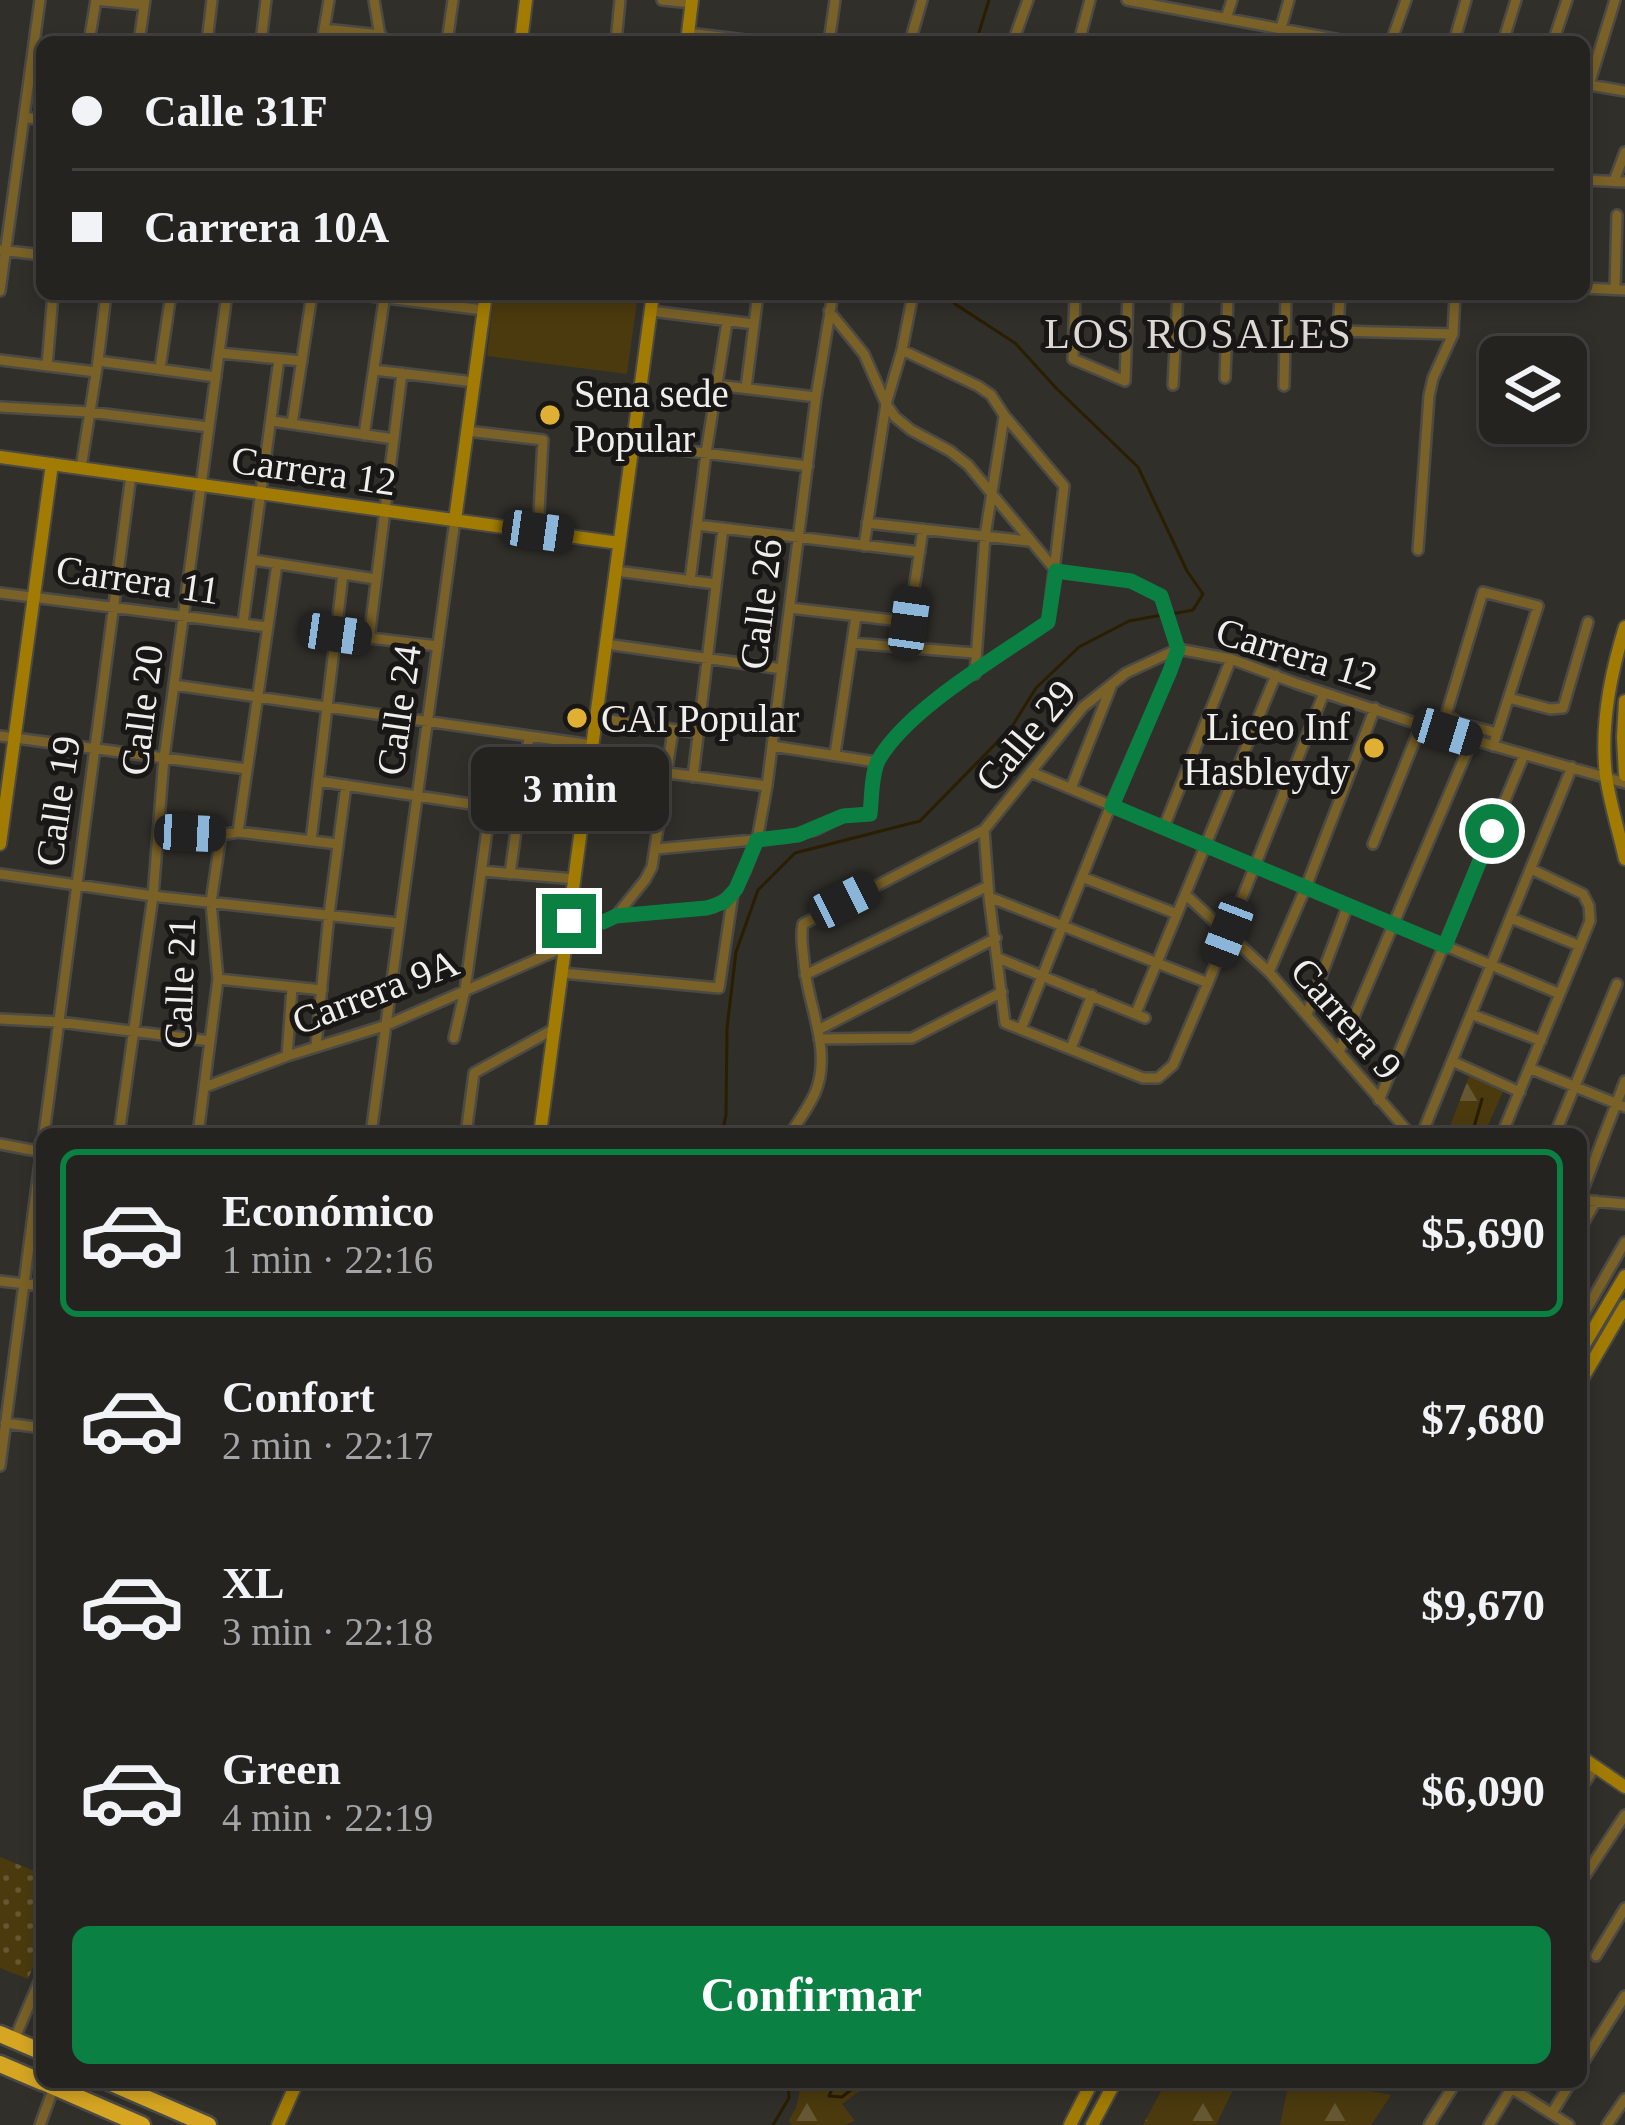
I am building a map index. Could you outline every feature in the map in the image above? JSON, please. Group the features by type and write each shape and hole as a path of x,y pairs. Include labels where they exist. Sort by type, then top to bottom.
{"highway":[{"path":"7,2037 36,2050"},
{"path":"0,2064 36,2080"},
{"path":"55,2088 142,2125"},
{"path":"124,2088 208,2125"}],"street":[{"path":"0,291 2,250 40,0"},
{"path":"90,36 96,0 145,3 140,36"},
{"path":"208,36 212,0"},
{"path":"262,36 266,0"},
{"path":"323,36 329,0"},
{"path":"374,0 380,36"},
{"path":"448,36 453,0"},
{"path":"521,36 526,0"},
{"path":"617,36 620,0"},
{"path":"662,0 692,2 687,36"},
{"path":"830,36 835,0"},
{"path":"912,36 922,0"},
{"path":"1015,36 1028,0"},
{"path":"1081,36 1090,0"},
{"path":"1226,17 1232,0"},
{"path":"1278,36 1288,0"},
{"path":"1393,36 1406,0"},
{"path":"1456,36 1466,0"},
{"path":"1505,36 1516,0"},
{"path":"1555,36 1567,0"},
{"path":"1590,72 1615,0"},
{"path":"1133,1 1183,4 1319,36"},
{"path":"324,29 364,36"},
{"path":"1590,85 1625,91"},
{"path":"24,116 36,119"},
{"path":"1590,180 1620,181 1625,152"},
{"path":"1590,288 1620,290 1617,215"},
{"path":"2,250 36,254"},
{"path":"46,366 52,300"},
{"path":"81,468 105,300"},
{"path":"160,368 170,300"},
{"name":"Calle 20","path":"120,1128 153,896 164,758 225,300"},
{"path":"292,424 311,300"},
{"path":"364,435 384,300"},
{"path":"413,300 484,310"},
{"name":"Calle 24","path":"372,1128 485,300"},
{"path":"541,1128 652,300"},
{"path":"746,388 757,300"},
{"name":"Calle 26","path":"562,973 719,988 733,894 757,840 767,785 832,300"},
{"path":"864,545 886,404 912,300"},
{"path":"1075,300 1073,358 1125,382 1128,300"},
{"path":"1174,385 1178,300"},
{"path":"1225,378 1228,300"},
{"path":"1284,386 1286,300"},
{"path":"1340,300 1338,331 1453,334"},
{"path":"1418,550 1430,396 1453,334 1455,300"},
{"path":"650,311 754,324"},
{"path":"829,311 864,354 886,404 911,430 959,457 1056,571"},
{"path":"690,581 727,322"},
{"path":"656,849 798,835 843,816 870,814 876,762 915,718 1048,622 1064,486 985,390 902,350"},
{"path":"219,352 302,361"},
{"path":"243,623 279,358"},
{"path":"0,360 46,366 160,368 216,376"},
{"path":"374,370 474,382"},
{"path":"369,639 402,373"},
{"path":"717,385 816,397"},
{"path":"0,406 208,427"},
{"path":"975,674 986,536 1004,416"},
{"path":"272,422 394,439"},
{"path":"467,431 543,440 538,531"},
{"path":"633,444 808,466"},
{"name":"Carrera 12","path":"0,457 620,542"},
{"path":"0,844 7,737 52,464"},
{"name":"Calle 19","path":"45,1128 130,475"},
{"path":"867,523 1028,541"},
{"path":"697,525 920,553"},
{"path":"693,777 723,528"},
{"path":"909,649 923,529"},
{"path":"253,560 376,579"},
{"path":"238,832 277,564"},
{"name":"Carrera 12","path":"1056,571 1131,581 1161,596 1178,649 1231,658 1472,740 1606,778 1625,779"},
{"path":"616,572 716,584"},
{"path":"311,841 343,574"},
{"path":"1493,746 1538,606 1483,592 1446,715 1497,733"},
{"name":"Carrera 11","path":"0,593 268,627"},
{"path":"790,608 909,622"},
{"path":"835,754 856,616"},
{"path":"1509,698 1550,710 1562,708 1588,622"},
{"path":"1625,627 1606,712 1606,778 1625,859"},
{"path":"336,634 438,646"},
{"path":"852,643 974,653"},
{"path":"606,644 782,669"},
{"path":"1021,1029 1178,649"},
{"name":"Calle 29","path":"984,830 1073,718 1113,682 1178,649"},
{"path":"1164,827 1231,658"},
{"path":"998,958 1140,1016 1156,963 1276,675"},
{"path":"1071,788 1113,682"},
{"path":"174,685 592,746"},
{"path":"794,1128 817,1088 821,1064 805,975 801,930 808,919 984,830 1005,1024 1143,1078 1159,1078 1173,1064 1208,983 1324,693"},
{"path":"1625,701 1625,779"},
{"path":"1269,972 1375,708"},
{"path":"596,718 698,733"},
{"path":"1373,844 1421,724"},
{"path":"616,916 645,880 656,849 674,730"},
{"path":"7,737 247,770"},
{"path":"510,874 529,737"},
{"path":"1339,1052 1472,740"},
{"path":"772,746 876,762"},
{"path":"1379,1100 1524,754"},
{"path":"1424,1128 1572,767"},
{"path":"1031,772 1560,994"},
{"path":"668,773 767,785"},
{"path":"319,781 518,811"},
{"path":"316,1046 346,785"},
{"path":"454,1038 466,990 490,808"},
{"path":"159,831 238,832 338,844"},
{"name":"Calle 21","path":"199,1128 218,979 212,902 221,835"},
{"path":"1505,1128 1590,921 1581,892 1531,869"},
{"path":"482,871 574,879"},
{"path":"0,874 398,923"},
{"path":"1082,877 1177,914"},
{"path":"989,891 1062,926 1208,983"},
{"path":"805,975 989,891"},
{"path":"569,921 603,922 616,916 713,907 733,894"},
{"name":"Carrera 9","path":"1185,894 1269,972 1405,1128"},
{"path":"1306,1014 1348,905"},
{"path":"1511,917 1580,946"},
{"path":"819,1035 995,938"},
{"name":"Carrera 9A","path":"205,1087 387,1024 566,947"},
{"path":"218,979 322,990"},
{"path":"1557,1128 1617,984"},
{"path":"287,1056 292,988"},
{"path":"819,1035 912,1038 1002,992"},
{"path":"1071,1048 1092,995"},
{"path":"1472,1014 1540,1041"},
{"path":"0,1018 210,1041"},
{"path":"467,1128 474,1073 554,1029"},
{"path":"1452,1061 1520,1091"},
{"path":"1529,1068 1621,1106"},
{"path":"1587,1183 1621,1106 1625,1082"},
{"path":"0,1144 36,1150"},
{"path":"0,1466 36,1195"},
{"path":"1587,1199 1625,1204"},
{"path":"1587,1216 1596,1201"},
{"path":"1587,1308 1625,1242"},
{"path":"1587,1341 1621,1293 1625,1276"},
{"path":"0,1281 36,1285"},
{"path":"1587,1372 1625,1306"},
{"path":"0,1366 13,1368"},
{"path":"3,1422 36,1427"},
{"path":"1587,1761 1625,1787"},
{"path":"1587,1779 1595,1766"},
{"path":"1587,1873 1625,1814"},
{"path":"1596,1956 1625,1908"},
{"path":"7,2037 36,1986"},
{"path":"1587,2056 1625,1996"},
{"path":"1612,2016 1625,2025"},
{"path":"40,2125 45,2088"},
{"path":"278,2125 294,2088"},
{"path":"1070,2125 1089,2088"},
{"path":"1092,2125 1112,2088"},
{"path":"1430,2125 1452,2088"},
{"path":"1489,2125 1508,2088"},
{"path":"1516,2088 1569,2125"},
{"path":"1552,2113 1567,2088"},
{"path":"1607,2125 1625,2099"}],"green space":[{"path":"493,300 637,300 627,374 487,356"},
{"path":"1470,1074 1505,1087 1487,1128 1449,1128"},
{"path":"0,1857 36,1872 36,1960 28,1979 0,1968"},
{"path":"801,2088 864,2088 842,2104 855,2121 844,2125 792,2125 789,2120"},
{"path":"1163,2088 1236,2088 1216,2125 1143,2125"},
{"path":"1288,2088 1354,2088 1391,2095 1371,2125 1280,2125"}],"waterway":[{"path":"978,36 989,0"},
{"path":"952,300 1015,343 1138,467 1187,571 1203,594 1193,610 1171,614"},
{"path":"723,1128 736,952 758,890 795,853 920,821 1011,728 1036,688 1079,647 1129,621 1162,615"},
{"path":"1474,1128 1482,1099"},
{"path":"773,2125 789,2098 788,2088"},
{"path":"832,2088 829,2096 842,2097 853,2088"}],"place":[{"name":"Sena sede Popular","path":"550,415"},
{"name":"CAI Popular","path":"577,718"},
{"name":"Liceo Inf Hasbleydy","path":"1374,748"}],"district":[{"name":"LOS ROSALES","path":"1199,333"}],"route":[{"path":"569,921 603,922 616,916 718,905 736,889 757,840 798,835 843,816 870,814 876,762 948,690 1048,622 1056,571 1131,581 1161,596 1175,636 1178,649 1170,671 1112,806 1445,946 1492,831"}]}
